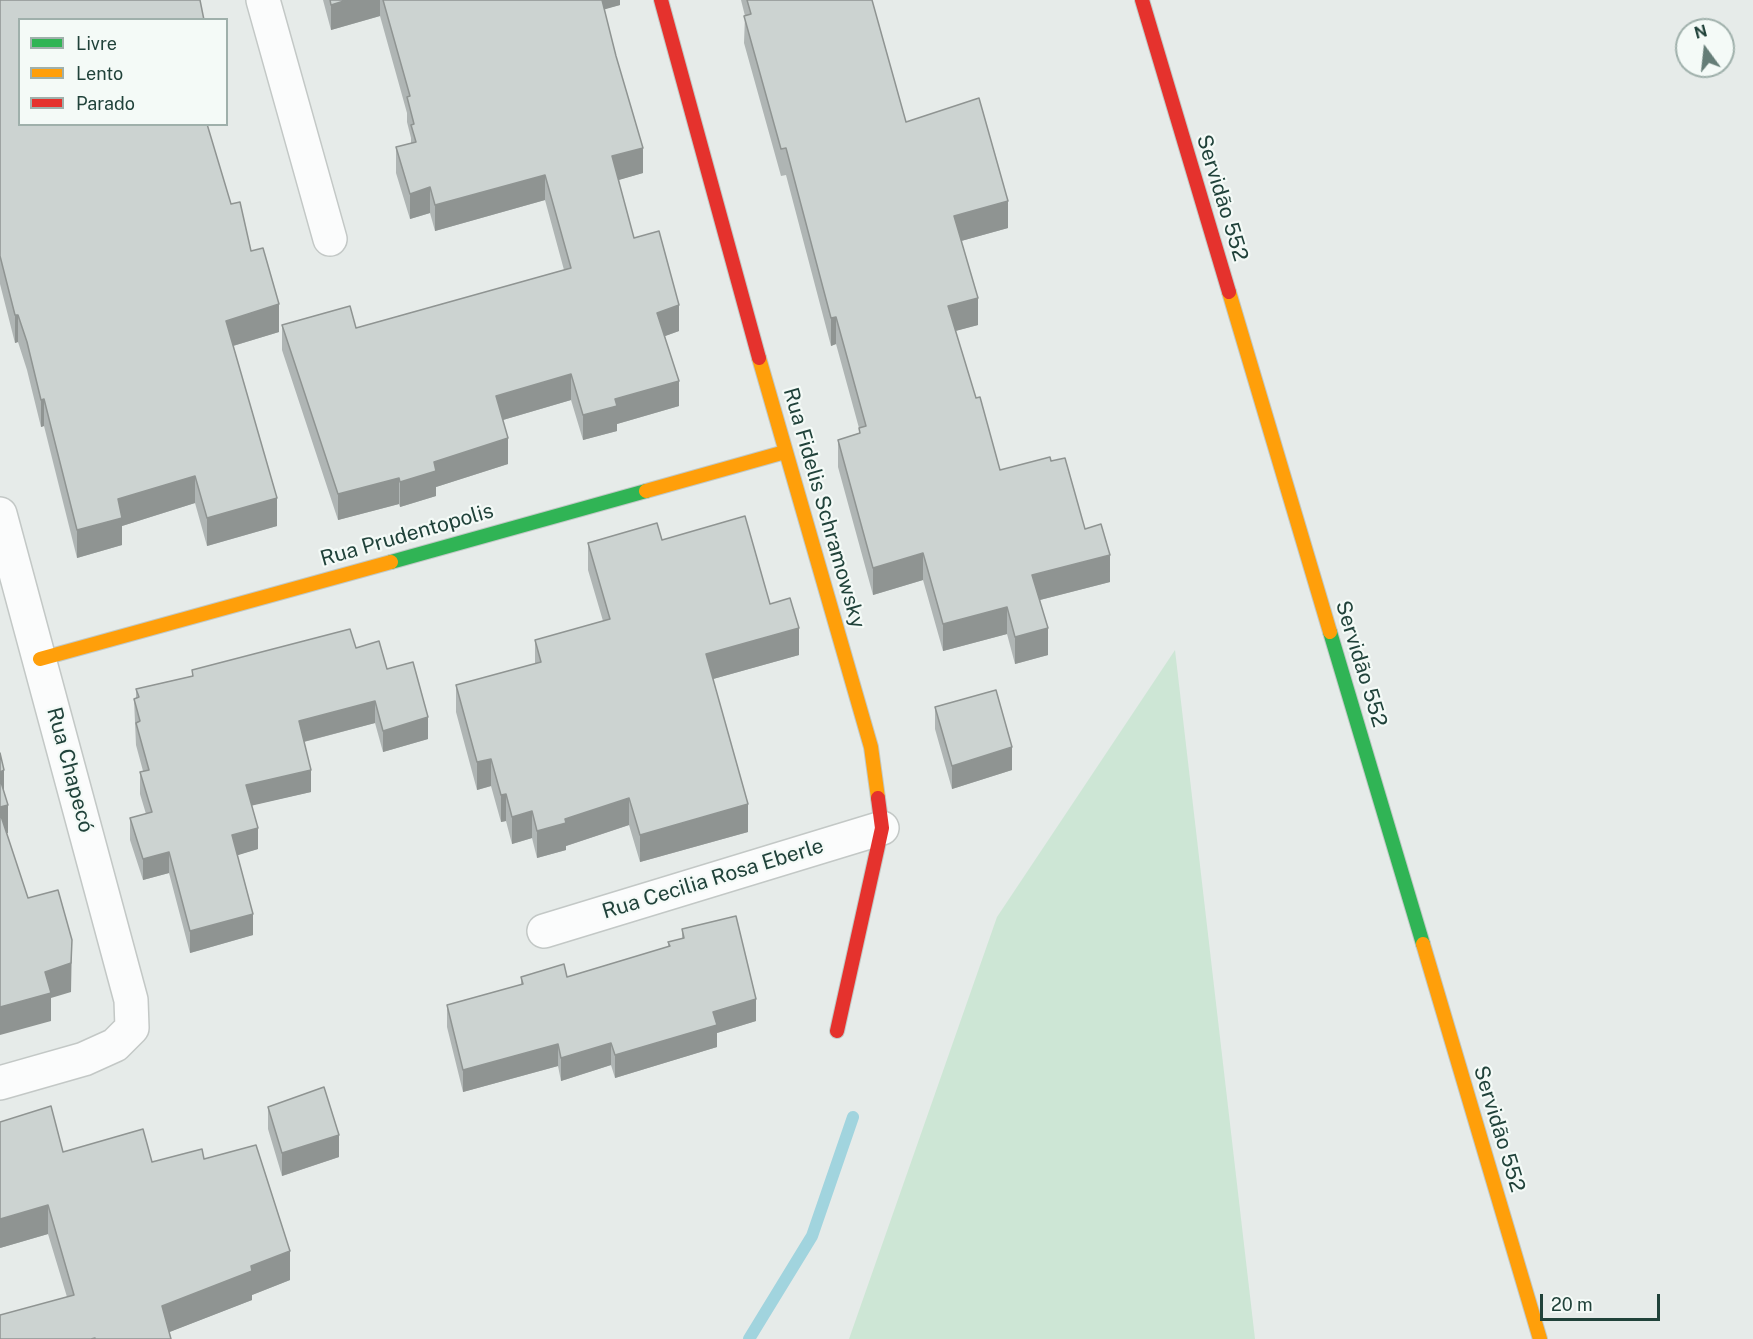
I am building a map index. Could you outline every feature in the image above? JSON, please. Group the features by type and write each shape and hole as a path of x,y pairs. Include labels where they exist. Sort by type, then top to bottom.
{"street":[{"path":"263,0 330,239"},
{"name":"Rua Fidelis Schramowsky","path":"661,0 785,452 871,747 882,828 837,1031"},
{"name":"Servidão 552","path":"1142,0 1540,1339"},
{"name":"Rua Prudentopolis","path":"40,659 785,452"},
{"name":"Rua Chapecó","path":"0,514 131,1000 132,1028 115,1045 84,1059 0,1083"},
{"name":"Rua Cecilia Rosa Eberle","path":"544,931 882,828"}],"green space":[{"path":"1175,650 1255,1339 849,1339 997,917"}],"building":[{"path":"0,0 200,0 204,18 18,18 18,126 208,126 231,204 240,202 251,251 263,248 279,304 226,321 277,498 207,518 195,476 118,499 122,518 77,530 44,399 41,400 27,342 18,315 15,315 0,256"},
{"path":"330,0 347,0 331,5"},
{"path":"383,0 602,0 643,148 612,156 634,238 659,231 679,305 657,313 679,381 615,399 617,406 583,415 571,374 496,396 508,438 434,462 436,471 400,482 399,478 338,494 282,325 350,306 356,328 571,268 545,175 435,205 430,187 410,194 396,147 416,142 411,125 414,124 407,97 410,96"},
{"path":"747,0 872,0 906,122 979,98 1008,201 954,216 978,298 948,306 976,398 980,397 1000,470 1050,457 1051,461 1065,458 1085,529 1101,524 1110,555 1032,575 1048,628 1015,637 1007,607 943,624 923,553 873,568 838,440 860,433 859,428 866,426 836,317 831,318 786,148 781,149 744,16 751,14"},
{"path":"745,516 770,604 790,598 799,628 706,654 748,804 640,835 629,798 565,819 566,823 537,831 532,811 512,817 506,794 501,795 491,759 477,762 456,685 541,662 535,640 610,619 588,543 657,523 662,540"},
{"path":"350,629 356,648 379,641 387,669 413,662 428,717 383,731 375,701 299,721 311,770 246,785 258,828 232,835 253,914 190,931 169,852 143,859 130,818 152,812 140,772 149,770 136,723 140,721 134,699 139,697 136,689 193,676 192,670"},
{"path":"996,690 1012,747 952,766 935,707"},
{"path":"0,753 4,770 0,772"},
{"path":"0,779 8,805 0,807"},
{"path":"0,813 28,898 58,890 72,940 71,963 45,972 51,993 0,1007"},
{"path":"736,916 756,999 713,1012 717,1025 615,1055 611,1043 561,1058 558,1044 463,1070 447,1005 523,984 521,977 564,964 567,977 670,946 668,942 684,938 682,929"},
{"path":"324,1087 339,1135 282,1153 268,1107"},
{"path":"51,1106 63,1152 143,1129 152,1162 202,1149 204,1159 256,1145 290,1251 251,1266 252,1271 162,1306 171,1339 0,1339 0,1315 74,1295 48,1205 0,1219 0,1122"}],"waterway":[{"path":"749,1339 812,1236 853,1117"}],"traffic: fast":[{"path":"391,562 646,491"},
{"path":"1330,632 1423,944"}],"traffic: slow":[{"path":"1229,292 1330,632"},
{"path":"759,358 871,747 878,798"},
{"path":"646,491 785,452"},
{"path":"40,659 391,562"},
{"path":"1423,944 1540,1339"}],"traffic: jam":[{"path":"661,0 759,358"},
{"path":"1142,0 1229,292"},
{"path":"837,1031 882,828 878,798"}]}
